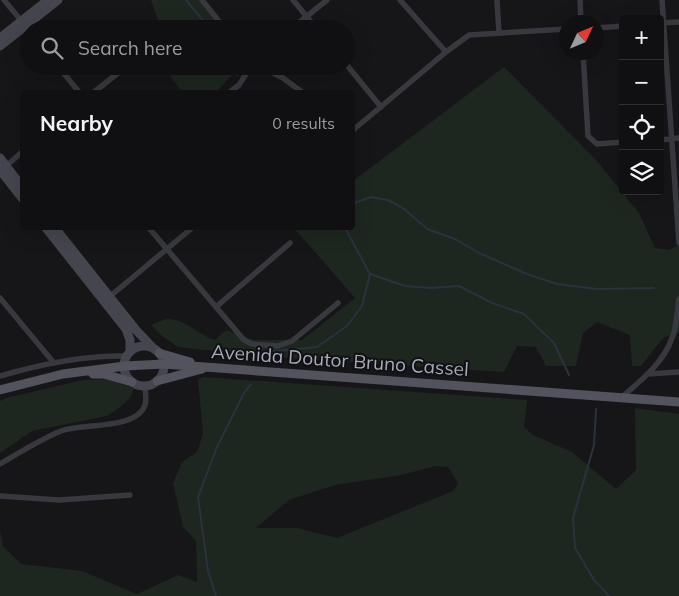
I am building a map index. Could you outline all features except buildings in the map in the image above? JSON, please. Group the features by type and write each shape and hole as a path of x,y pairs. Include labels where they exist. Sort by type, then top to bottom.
{"main road":[{"path":"157,352 210,367"},
{"name":"Avenida Doutor Bruno Cassel","path":"0,390 63,374 125,366 164,364 679,402"},
{"path":"157,381 210,367"},
{"path":"63,374 104,374 132,382"}],"street":[{"path":"4,0 20,20"},
{"path":"30,20 48,0"},
{"path":"33,20 58,0"},
{"path":"202,0 218,20"},
{"path":"293,0 309,20"},
{"path":"301,20 327,0"},
{"path":"400,0 446,52"},
{"path":"497,0 499,33"},
{"path":"580,0 581,15"},
{"path":"662,0 662,15"},
{"path":"664,23 679,22"},
{"path":"604,27 619,26"},
{"path":"0,38 20,28"},
{"path":"355,129 469,35 559,29"},
{"path":"0,46 20,30"},
{"path":"664,46 679,243"},
{"path":"583,60 588,136 592,142 597,144 619,142"},
{"path":"65,75 77,90"},
{"path":"97,90 116,75"},
{"path":"233,90 239,85 245,75"},
{"path":"278,75 299,90"},
{"path":"355,75 381,107"},
{"path":"664,140 679,138"},
{"path":"1,167 20,153"},
{"path":"1,167 20,185"},
{"path":"1,167 20,195"},
{"path":"48,230 107,299 157,352 164,364 161,376 157,381 145,386 132,382 128,377 125,366 130,340 128,332 107,299 56,230"},
{"path":"151,230 244,340 252,344 278,346 292,341 338,303"},
{"path":"107,299 190,230"},
{"path":"216,307 290,243"},
{"path":"0,298 54,363"},
{"path":"621,398 648,374 663,356 673,337 679,299"},
{"path":"0,376 54,363 128,354 137,347 147,346 157,352"},
{"path":"648,374 679,372"},
{"path":"0,464 61,431 134,418 143,410 146,403 145,386"},
{"path":"0,496 59,500 130,495"}],"shaded area":[{"path":"151,0 203,0 216,20 158,20"},
{"path":"504,67 597,161 619,188 619,195 624,195 639,213 655,248 669,250 679,245 679,333 663,338 641,366 632,366 630,335 597,322 583,333 576,366 546,366 536,347 517,346 504,372 301,359 178,347 162,336 151,325 165,319 174,319 215,340 226,330 253,340 302,340 355,298 296,230 355,230 355,179"},
{"path":"170,75 232,75 218,90 181,90"},
{"path":"203,377 527,400 524,427 533,435 572,452 616,489 636,470 635,408 679,414 679,596 0,596 0,531 3,546 21,564 82,571 137,594 178,575 197,582 196,541 183,527 173,483 182,462 197,452 203,434 198,380","holes":["436,466 448,467 458,483 453,491 337,538 297,528 256,528 289,500 335,485 401,475"]},
{"path":"107,379 134,388 130,398 119,408 107,416 32,431 0,453 0,401 83,380"}],"waterway":[{"path":"186,0 203,20"},
{"path":"355,203 371,197 388,200 403,208 427,229 455,239 479,253 527,274 557,284 597,289 654,288"},
{"path":"260,356 267,352 317,347 347,326 362,306 370,274 346,230"},
{"path":"370,274 405,286 431,288 459,286 492,303 524,314 554,343 569,375"},
{"path":"216,596 208,571 198,497 217,447 244,393 251,384"},
{"path":"596,409 594,445 573,518 575,548 594,580 609,596"}]}
